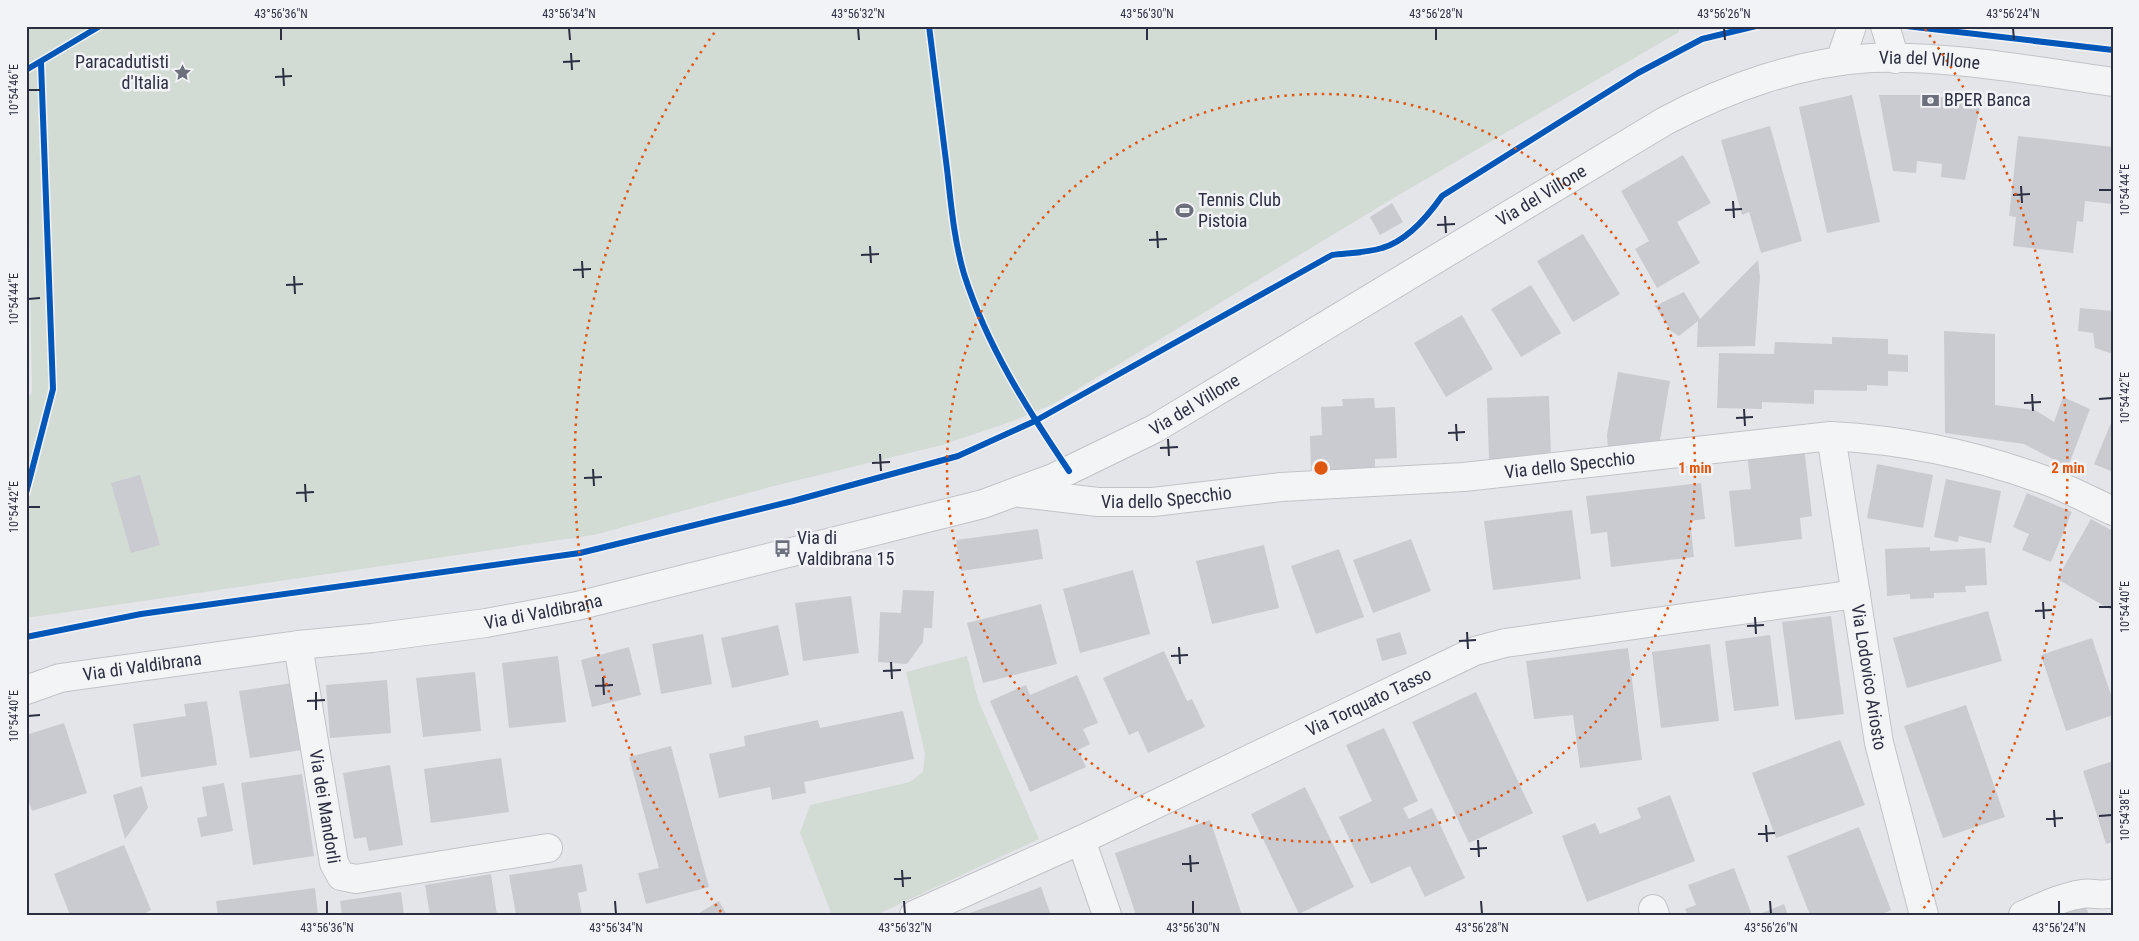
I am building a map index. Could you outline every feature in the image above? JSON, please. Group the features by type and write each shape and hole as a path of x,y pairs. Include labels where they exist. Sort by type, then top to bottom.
{"street":[{"path":"1840,61 1852,26"},
{"path":"1885,26 1894,59"},
{"name":"Via del Villone","path":"1017,492 1069,471 1154,429 1673,117 1730,92 1768,78 1840,61 1894,59 1956,62 2113,82"},
{"name":"Via dello Specchio","path":"1017,492 1098,502 1144,502 1282,487 1464,477 1831,436 1881,440 1978,459 2048,481 2113,511"},
{"name":"Via Lodovico Ariosto","path":"1831,436 1881,753 1924,915"},
{"name":"Via di Valdibrana","path":"26,690 60,678 298,645 372,638 477,624 577,606 948,514 1017,492"},
{"name":"Via Torquato Tasso","path":"914,915 1081,840 1474,651 1505,644 1856,594"},
{"name":"Via dei Mandorli","path":"298,645 334,863 341,876 356,879 548,848"},
{"name":"Via di Valdibrana","path":"26,675 60,678"},
{"path":"1081,840 1107,915"},
{"path":"2023,915 2072,896 2084,894 2110,897"}],"shaded area":[{"path":"26,26 1679,26 1679,32 1397,196 1053,404 1013,421 942,445 770,487 594,535 26,618 26,400 32,392"},
{"path":"967,656 978,700 1039,839 876,915 832,915 800,833 810,805 910,782 923,772 925,754 906,672"}],"building":[{"path":"1852,95 1880,222 1827,233 1799,107"},
{"path":"1879,95 1925,95 1981,102 1965,180 1941,177 1942,164 1917,161 1916,173 1893,171"},
{"path":"1770,126 1802,241 1761,253 1749,212 1742,215 1721,140"},
{"path":"2018,136 2113,147 2113,204 2085,201 2083,222 2077,221 2073,253 2013,246 2016,217 2009,216"},
{"path":"1683,155 1711,203 1677,222 1700,263 1657,288 1635,249 1649,241 1621,191"},
{"path":"1392,203 1403,222 1380,235 1370,217"},
{"path":"1583,234 1620,294 1573,322 1537,261"},
{"path":"1758,260 1760,277 1755,346 1697,347 1698,321 1679,336 1671,331 1655,306 1684,292 1700,319"},
{"path":"1531,285 1561,333 1521,357 1491,309"},
{"path":"2080,308 2113,311 2113,354 2095,348 2093,333 2078,331"},
{"path":"1462,315 1493,369 1446,397 1414,343"},
{"path":"1944,331 1995,334 1995,405 2035,410 2054,422 2063,397 2090,409 2068,467 2024,444 1945,433"},
{"path":"1832,337 1888,339 1888,354 1908,355 1908,372 1888,371 1888,386 1867,385 1867,391 1814,390 1814,404 1762,402 1762,409 1717,408 1719,353 1774,354 1775,342 1832,344"},
{"path":"1618,372 1670,381 1659,446 1608,451 1607,435"},
{"path":"1549,396 1551,456 1517,457 1517,460 1489,461 1487,398"},
{"path":"1374,398 1375,408 1395,407 1397,458 1375,459 1375,469 1311,472 1310,436 1322,435 1321,407 1343,406 1342,399"},
{"path":"2113,418 2113,472 2094,464"},
{"path":"1804,446 1812,516 1800,518 1802,539 1735,547 1729,491 1751,489 1747,453"},
{"path":"1877,464 1933,475 1923,528 1867,518"},
{"path":"140,475 160,545 131,553 111,483"},
{"path":"1946,479 2001,491 1991,543 1959,536 1958,542 1934,537"},
{"path":"1701,483 1705,519 1690,521 1694,557 1611,567 1607,532 1591,534 1586,496"},
{"path":"2027,493 2072,512 2051,562 2022,550 2029,534 2013,527"},
{"path":"1572,510 1581,579 1493,590 1484,521"},
{"path":"2091,519 2113,531 2113,611 2057,579"},
{"path":"1038,529 1043,559 961,571 956,540"},
{"path":"1411,539 1431,591 1373,613 1353,560"},
{"path":"1264,545 1279,608 1212,624 1196,561"},
{"path":"1930,547 1930,551 1985,548 1987,585 1965,586 1966,592 1934,593 1934,598 1910,599 1910,594 1887,596 1885,549"},
{"path":"1339,549 1364,617 1316,634 1291,566"},
{"path":"1133,570 1150,634 1080,653 1063,589"},
{"path":"903,590 934,591 932,628 924,628 923,642 907,664 878,662 880,612 901,613"},
{"path":"851,596 859,653 803,661 795,603"},
{"path":"1041,604 1057,664 983,683 967,623"},
{"path":"1988,611 2002,661 1907,688 1893,638"},
{"path":"1831,616 1844,714 1795,720 1782,622"},
{"path":"778,625 789,675 732,688 721,638"},
{"path":"1400,632 1407,654 1382,661 1376,639"},
{"path":"703,634 712,684 661,694 652,644"},
{"path":"1770,635 1779,706 1734,711 1725,641"},
{"path":"2092,638 2113,701 2113,715 2066,731 2041,655"},
{"path":"1710,644 1719,721 1661,728 1652,652"},
{"path":"629,647 641,695 592,707 581,660"},
{"path":"1628,648 1642,760 1580,768 1573,715 1534,719 1526,661"},
{"path":"1164,651 1187,701 1192,699 1205,727 1148,753 1138,731 1129,735 1103,678"},
{"path":"558,656 566,722 509,728 502,663"},
{"path":"475,672 481,731 423,737 416,678"},
{"path":"1077,675 1098,723 1083,729 1090,744 1078,750 1086,767 1030,792 990,701 1026,685 1030,695"},
{"path":"387,680 391,733 330,738 326,685"},
{"path":"292,683 302,750 250,758 239,691"},
{"path":"1476,692 1533,813 1469,843 1412,722"},
{"path":"207,701 217,765 141,777 133,724 186,716 184,704"},
{"path":"1966,705 2005,817 1943,838 1904,726"},
{"path":"903,711 914,759 804,782 806,793 772,800 770,787 719,798 709,754 745,746 744,736 818,720 820,728"},
{"path":"64,723 87,793 32,811 26,793 26,735"},
{"path":"1384,728 1418,801 1403,808 1409,819 1432,808 1465,878 1425,897 1410,866 1371,884 1339,817 1372,801 1346,745"},
{"path":"1840,740 1865,805 1776,838 1752,773"},
{"path":"671,746 709,887 646,904 638,873 659,868 629,757"},
{"path":"501,758 509,812 431,823 424,769"},
{"path":"2113,761 2113,842 2106,844 2083,771"},
{"path":"390,765 403,845 369,851 366,837 354,839 343,773"},
{"path":"302,774 314,856 253,865 241,783"},
{"path":"224,783 233,831 201,837 197,818 207,816 202,787"},
{"path":"142,786 148,808 125,839 113,795"},
{"path":"1305,787 1354,887 1299,914 1251,814"},
{"path":"1670,795 1695,861 1587,902 1562,836 1595,823 1600,834 1641,818 1637,808"},
{"path":"1210,820 1242,915 1136,915 1115,853"},
{"path":"1859,827 1891,910 1881,915 1810,915 1787,856"},
{"path":"124,845 151,910 141,915 70,915 54,874"},
{"path":"582,864 587,891 578,893 582,915 516,915 509,875"},
{"path":"1734,868 1752,915 1688,915 1685,909 1696,905 1688,885"},
{"path":"491,874 497,915 430,915 425,885"},
{"path":"1041,887 1051,915 971,915 970,913"},
{"path":"315,888 318,915 218,915 216,901"},
{"path":"401,892 404,915 342,915 340,901"},
{"path":"719,901 727,915 696,915"},
{"path":"1784,904 1788,915 1757,915"},
{"path":"2085,905 2089,915 2059,915"}],"cycle path":[{"path":"26,70 100,26"},
{"path":"929,26 953,222 964,274 973,301 996,352 1023,400 1069,471"},
{"path":"26,637 141,614 580,553 793,501 958,456 1035,421 1332,255 1370,251 1391,245 1416,227 1442,196 1638,73 1702,39 1756,26"},
{"path":"1906,26 2113,50"},
{"path":"26,493 53,389 41,63"}],"place":[{"name":"Paracadutisti d'Italia","path":"183,72"},
{"name":"BPER Banca","path":"1930,100"},
{"name":"Tennis Club Pistoia","path":"1184,210"},
{"name":"Via di Valdibrana 15","path":"783,548"}]}
